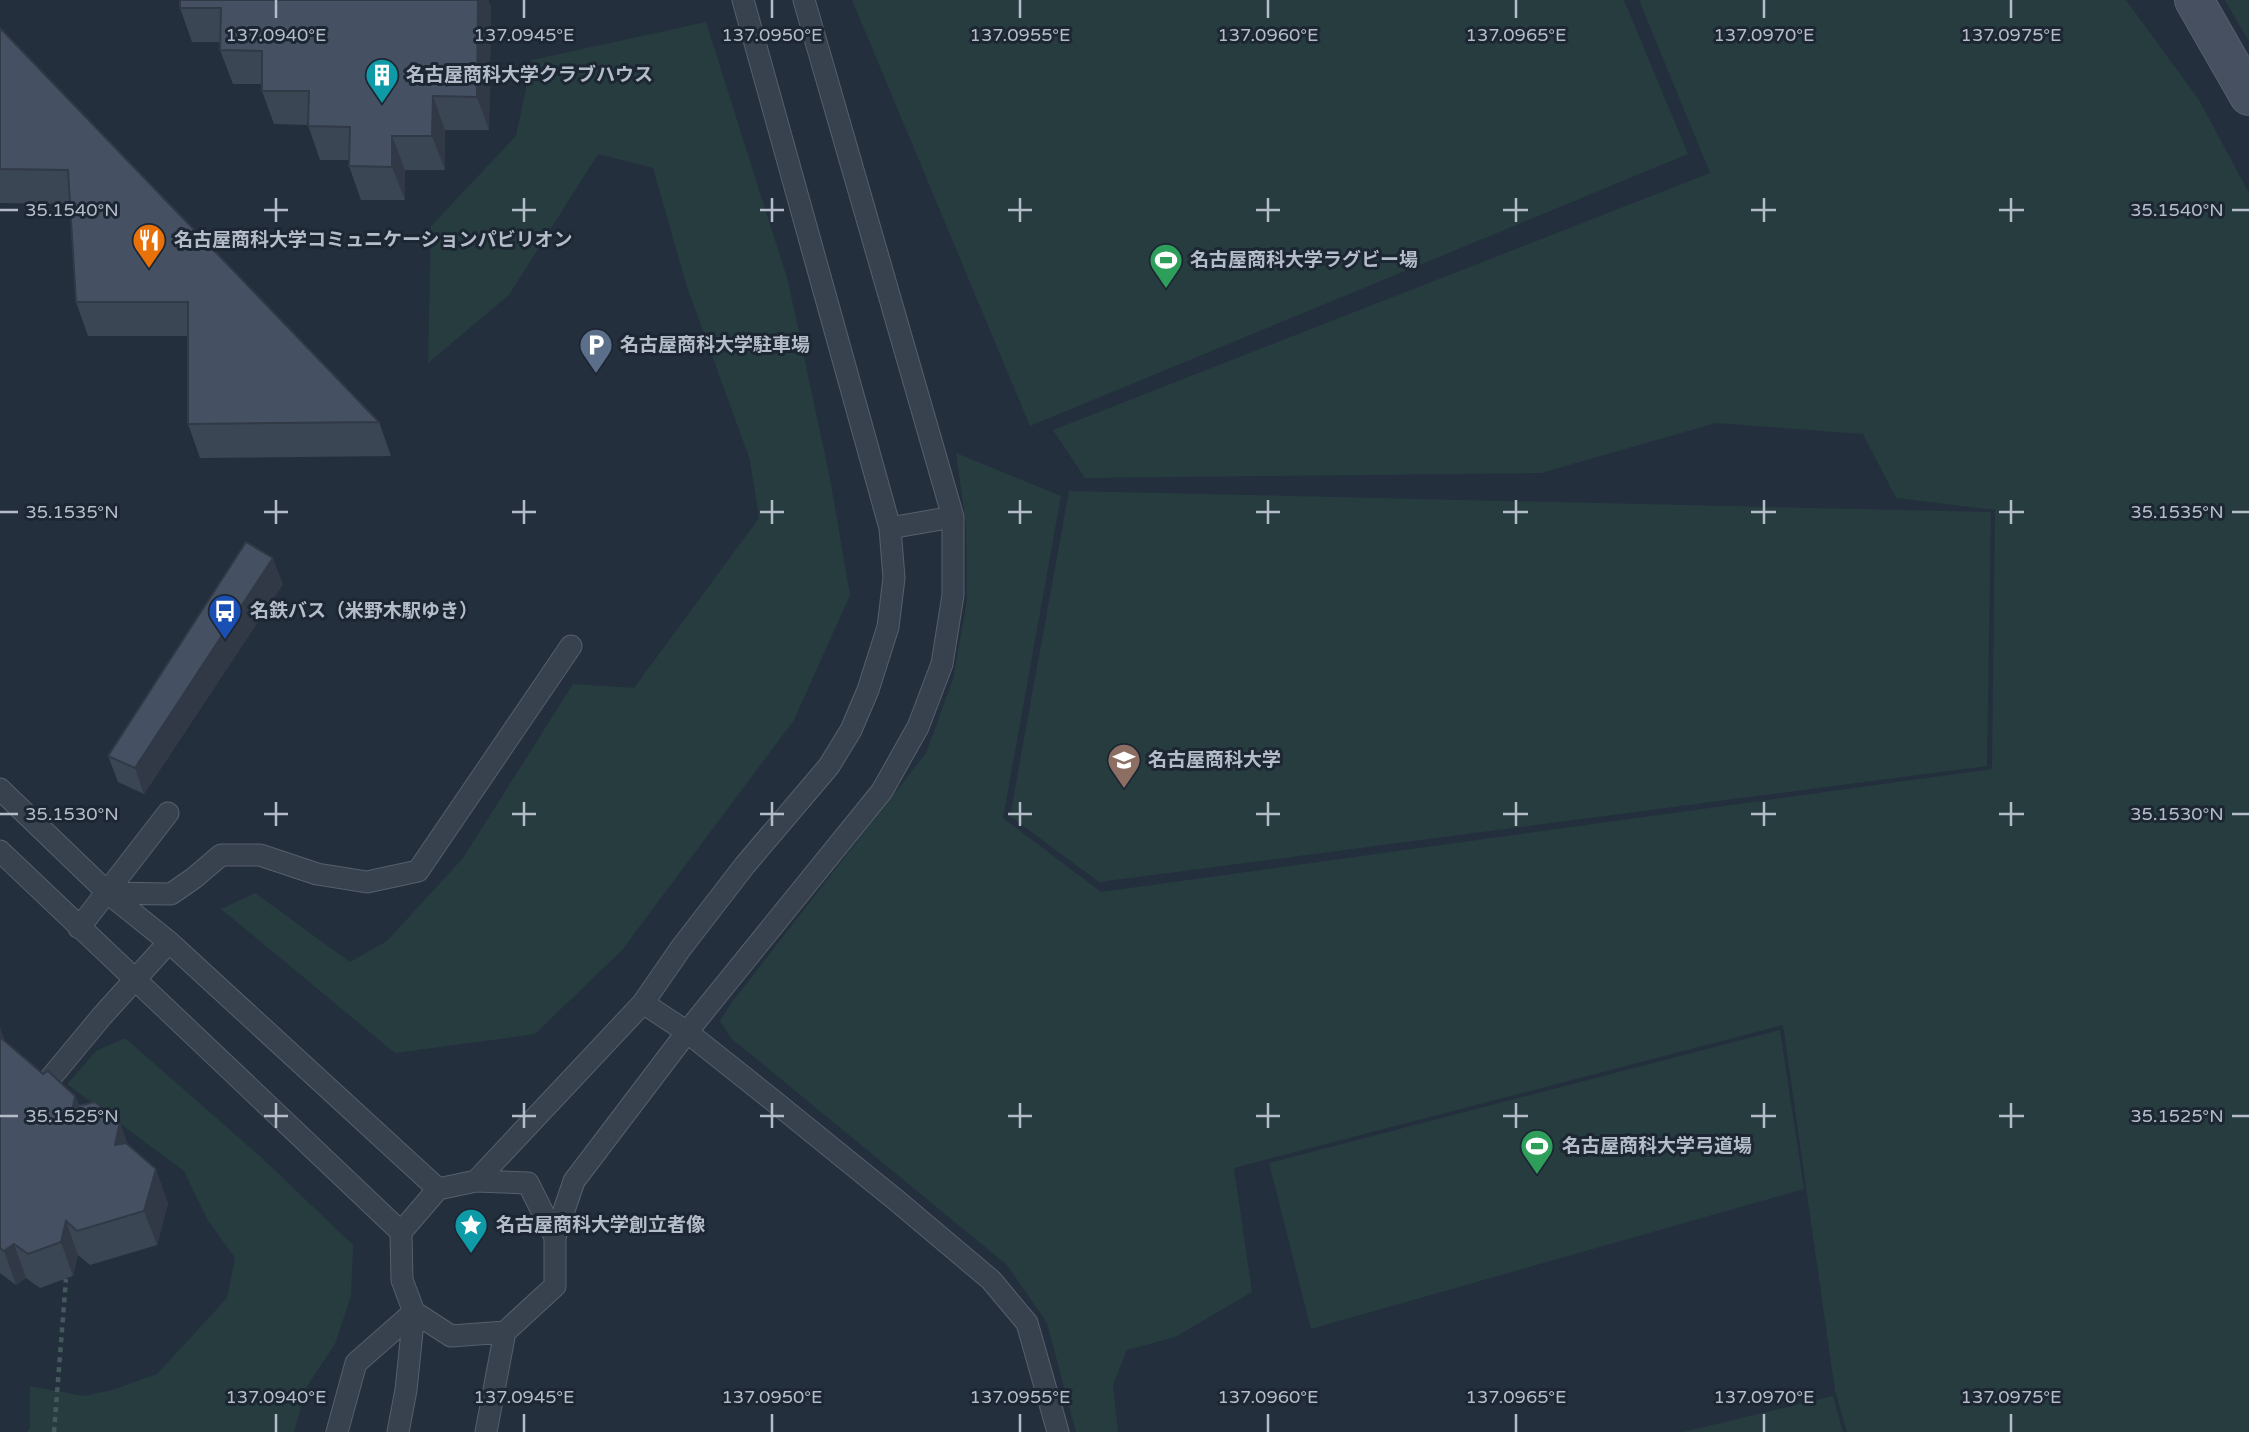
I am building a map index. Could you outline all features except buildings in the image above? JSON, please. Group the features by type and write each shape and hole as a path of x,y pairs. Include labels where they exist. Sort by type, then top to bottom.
{"main road":[{"path":"2194,0 2249,96"}],"lane":[{"path":"475,1181 643,1003 681,948 745,865 828,765 851,730 878,662 888,627 894,578 890,528 743,0"},
{"path":"486,1432 505,1332 555,1286 555,1237 574,1181 687,1032 882,791 918,727 942,664 953,595 953,517 804,0"},
{"path":"890,528 953,517"},
{"path":"108,893 171,894 221,855 260,855 317,874 368,882 418,871 571,646"},
{"path":"0,789 108,893 169,942 438,1189"},
{"path":"79,928 168,813"},
{"path":"0,852 401,1232"},
{"path":"48,1081 169,942"},
{"path":"643,1003 687,1032 991,1280 1027,1323 1058,1432"},
{"path":"398,1432 406,1390 414,1312 402,1280 401,1232 438,1189 475,1181 528,1183 555,1237"},
{"path":"414,1312 451,1336 505,1332"},
{"path":"337,1432 356,1363 414,1312"}],"path":[{"path":"54,1432 66,1279"}],"green space":[{"name":"名古屋商科大学ラグビー場","path":"852,0 1624,0 1688,154 1030,426"},
{"path":"1639,0 2126,0 2199,100 2249,193 2249,1432 1847,1432 1835,1391 1783,1025 1234,1168 1252,1292 1175,1337 1127,1350 1113,1385 1118,1432 1076,1432 1047,1323 1007,1265 731,1038 720,1021 926,753 953,679 967,600 966,525 956,453 1061,496 1003,818 1101,892 1992,769 1995,510 1896,498 1863,434 1716,423 1541,473 1085,478 1053,430 1710,173"},
{"path":"2225,0 2249,0 2249,42"},
{"path":"706,22 788,281 830,479 850,595 794,720 622,950 535,1034 395,1053 221,909 255,893 350,962 387,941 463,858 573,684 634,688 759,518 750,460 686,284 653,168 598,154 509,295 428,363 431,226 516,136 532,60"},
{"path":"1069,491 1991,512 1987,766 1099,882 1010,816"},
{"name":"名古屋商科大学弓道場","path":"1780,1030 1804,1189 1311,1329 1269,1163"},
{"path":"125,1038 262,1158 353,1245 351,1296 335,1344 307,1386 294,1432 27,1432 30,1428 30,1386 84,1396 112,1390 157,1374 227,1298 235,1258 207,1219 184,1171 67,1084 96,1051"},
{"path":"1833,1396 1843,1432 1683,1432"}],"place":[{"name":"名古屋商科大学クラブハウス","path":"382,105"},
{"name":"名古屋商科大学コミュニケーションパビリオン","path":"149,270"},
{"name":"名古屋商科大学ラグビー場","path":"1166,290"},
{"name":"名古屋商科大学駐車場","path":"596,375"},
{"name":"名鉄バス（米野木駅ゆき）","path":"225,641"},
{"name":"名古屋商科大学","path":"1124,790"},
{"name":"名古屋商科大学弓道場","path":"1537,1176"},
{"name":"名古屋商科大学創立者像","path":"471,1255"}]}
